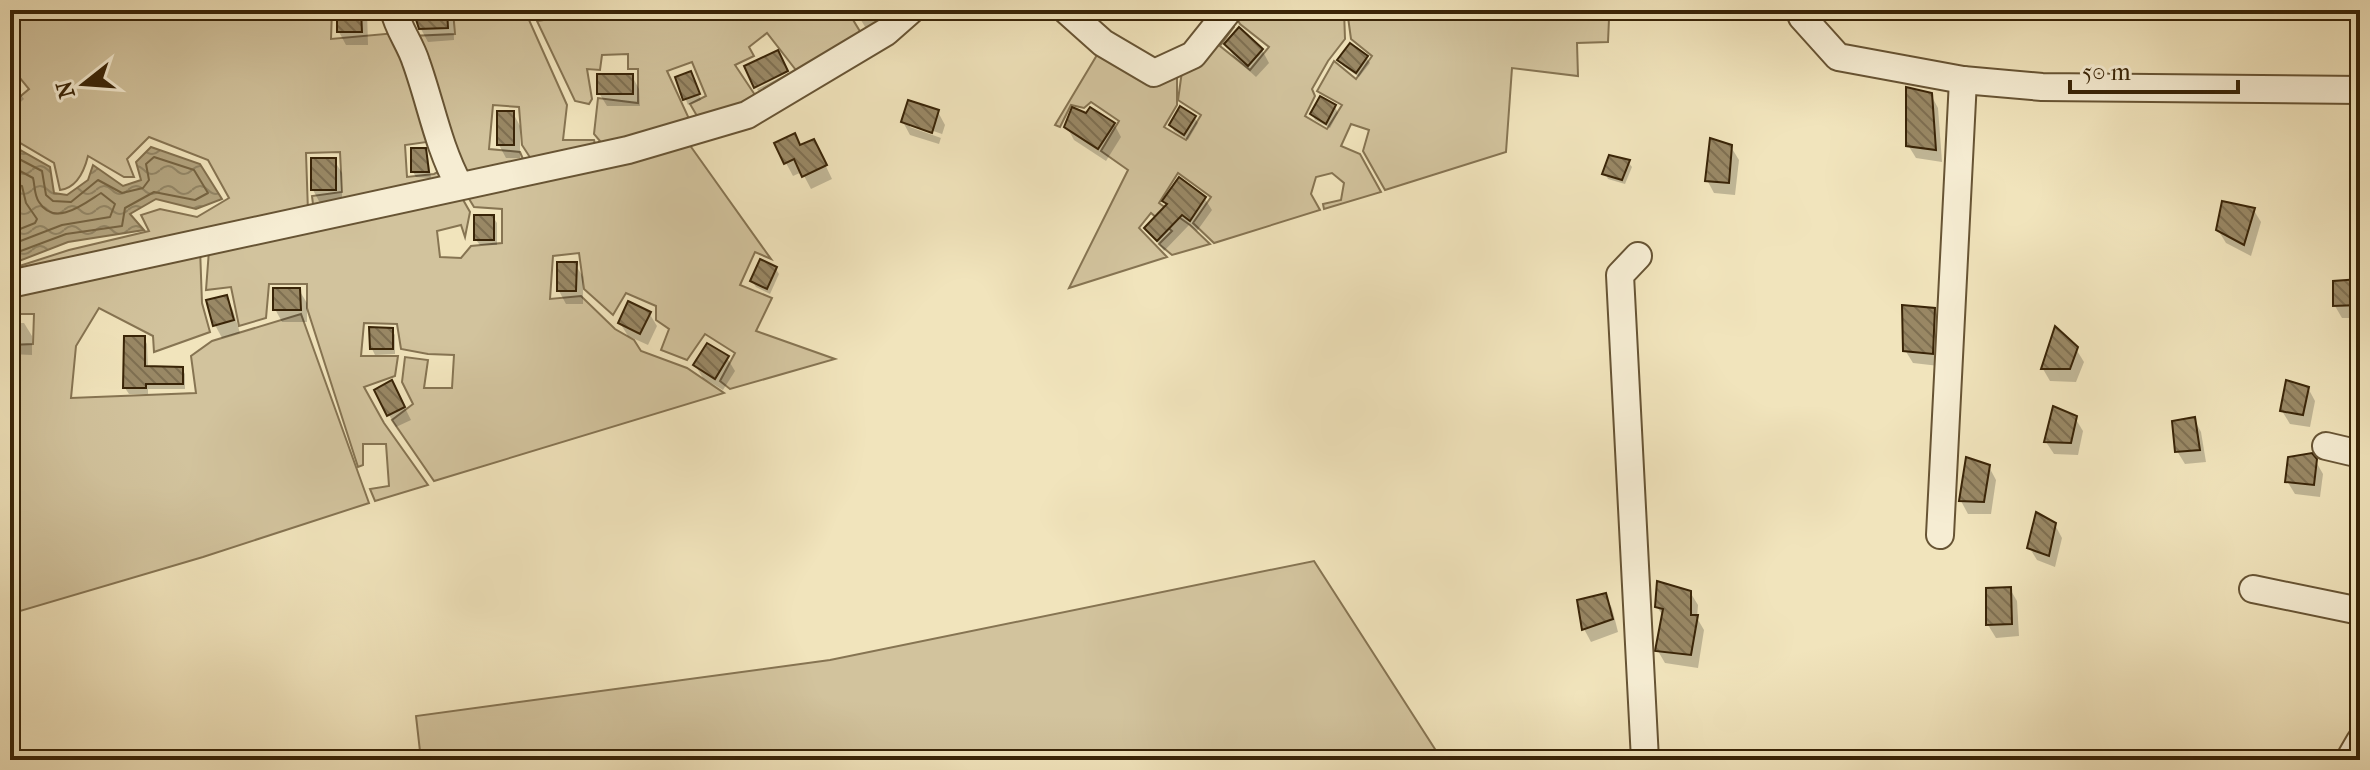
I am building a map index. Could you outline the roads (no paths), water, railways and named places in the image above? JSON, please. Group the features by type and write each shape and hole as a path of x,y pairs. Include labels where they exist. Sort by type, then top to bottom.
{"street":[{"path":"394,10 397,24 415,58 443,156 459,185"},
{"path":"10,284 628,150 747,115 886,32 911,10"},
{"path":"1066,10 1103,43 1154,73 1193,55 1229,10"},
{"path":"1799,10 1838,57 1963,80 2042,87 2360,90"},
{"path":"1940,535 1963,80"},
{"path":"1638,256 1620,275 1645,760"},
{"path":"2326,446 2360,454"},
{"path":"2253,589 2360,611"},
{"path":"2349,760 2360,741"}],"water":[{"path":"151,147 200,164 222,199 196,209 156,199 130,214 144,230 68,242 10,262 10,155 20,150 50,167 54,193 67,195 88,180 93,165 123,186 141,180 136,162"}]}
